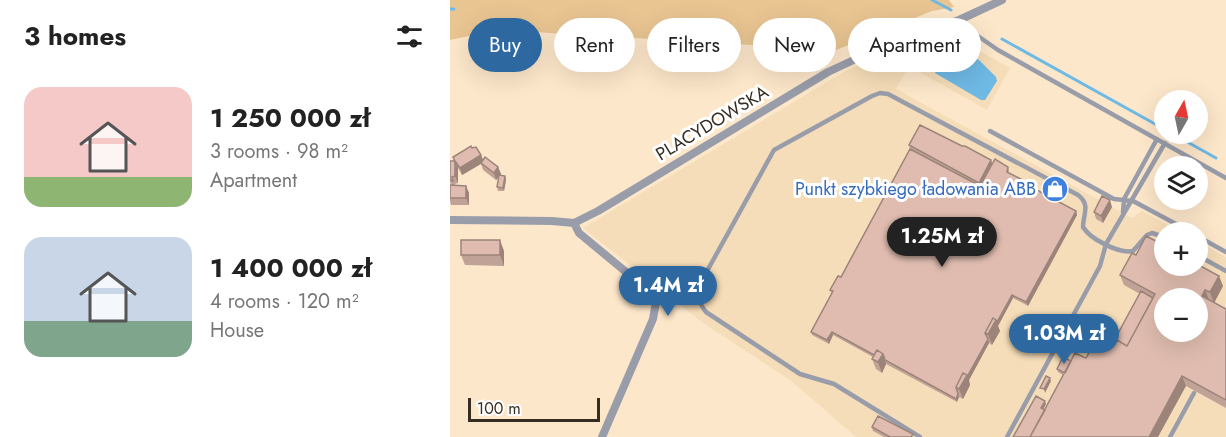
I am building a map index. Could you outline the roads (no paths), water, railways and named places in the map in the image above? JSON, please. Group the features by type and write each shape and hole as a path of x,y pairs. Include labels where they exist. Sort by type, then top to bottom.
{"street":[{"name":"PLACYDOWSKA","path":"963,18 1002,0"},
{"name":"PLACYDOWSKA","path":"574,223 598,211 828,72 848,63"},
{"path":"450,220 574,223 579,233 649,291 656,302 653,319 602,437"}],"lane":[{"path":"981,38 1154,137"},
{"path":"920,437 834,384 800,374 706,312 700,305 701,282 774,150 872,96 880,93 895,96 1084,199 1087,207 1083,227 1086,233 1120,252 1133,251 1147,235 1154,234"},
{"path":"990,131 1114,199 1133,201 1172,222"},
{"path":"1002,153 1008,141"},
{"path":"1123,213 1124,199 1154,144"},
{"path":"1007,437 1100,266 1106,244 1164,144"},
{"path":"1167,144 1226,178"},
{"path":"1208,242 1226,252"},
{"path":"1208,261 1226,271"},
{"path":"1170,437 1194,393"}],"water":[{"path":"981,62 996,77 997,81 985,100 981,100 935,73 981,72"}],"waterway":[{"path":"932,0 951,10"},
{"path":"1002,39 1154,123"},
{"path":"1191,144 1216,158"}],"place":[{"name":"Punkt szybkiego ładowania ABB","path":"1055,189"}]}
